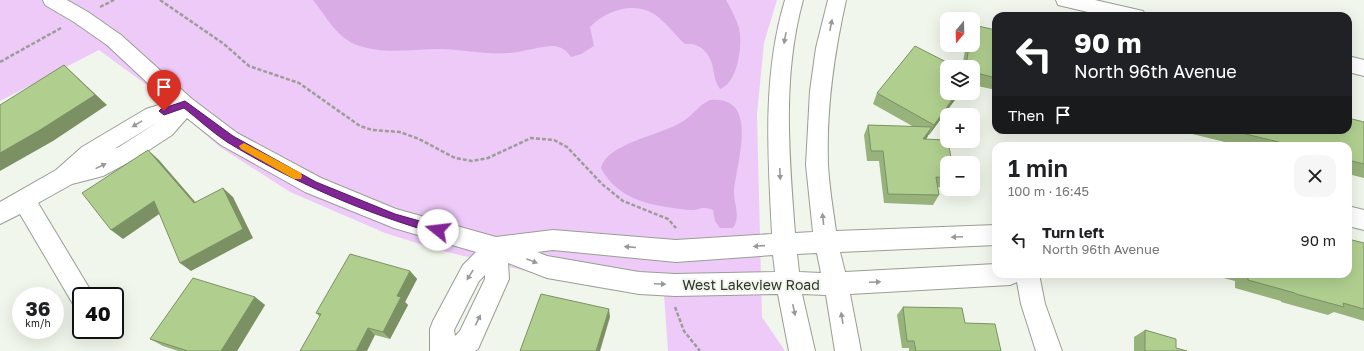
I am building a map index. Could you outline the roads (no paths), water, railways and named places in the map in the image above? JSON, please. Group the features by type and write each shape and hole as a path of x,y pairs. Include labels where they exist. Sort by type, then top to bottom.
{"street":[{"name":"West Lakeview Road","path":"52,0 81,17 114,40 185,105 229,139 313,184 394,218 496,247 547,267 639,283 674,285 788,283 836,284 992,275"},
{"path":"794,0 784,48 778,105 779,164 788,283 802,351"},
{"path":"837,0 826,48 820,91 817,164 826,243 836,284 848,351"},
{"path":"1065,0 1118,12"},
{"path":"1352,65 1364,68"},
{"path":"0,214 64,177 95,168 127,153 165,129 185,105"},
{"path":"24,200 77,287"},
{"path":"1352,217 1364,220"},
{"name":"West Lakeview Road","path":"496,247 553,240 676,251 784,244 992,235"},
{"path":"443,351 442,329 449,315 471,272 496,247"},
{"path":"455,351 469,340 498,279 496,247"},
{"path":"1028,278 1033,304 1049,351"}]}
